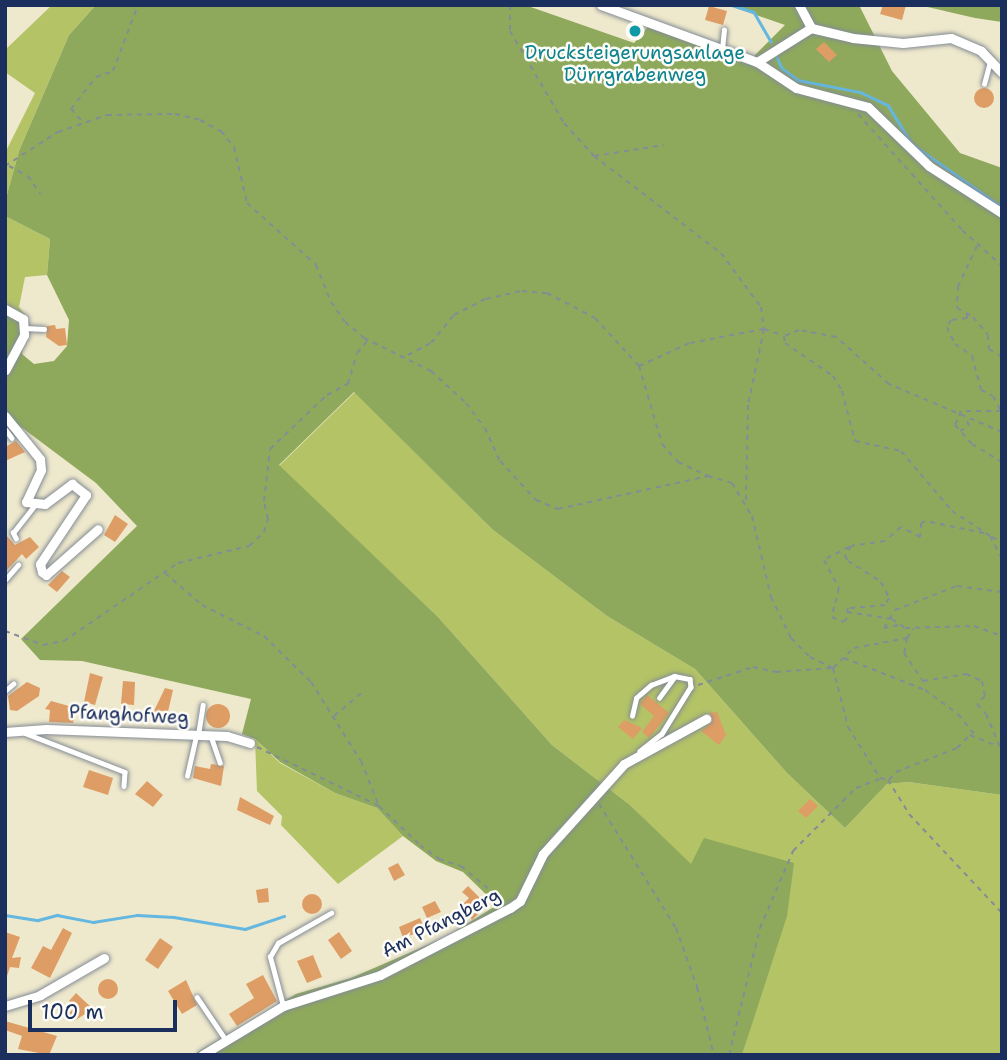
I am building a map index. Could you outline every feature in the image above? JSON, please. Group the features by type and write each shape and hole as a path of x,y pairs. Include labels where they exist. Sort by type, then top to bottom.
{"street":[{"path":"601,5 757,62 796,88 868,107 929,166 1002,213"},
{"path":"799,5 811,27 853,38 903,43 951,38 990,61 1002,74"},
{"path":"757,62 811,27"},
{"path":"5,309 23,319 24,335 5,370"},
{"path":"5,416 40,459 41,470 27,493 26,502 34,506 55,499 72,484 86,495 71,523 40,564 46,575 98,529"},
{"name":"Am Pfangberg","path":"202,1055 283,1006 380,975 510,908 520,901 543,854 624,764 706,719"},
{"name":"Pfanghofweg","path":"5,732 211,736 250,743"},
{"path":"5,1006 40,995 104,958"}],"lane":[{"path":"722,49 724,30"},
{"path":"984,85 990,61"},
{"path":"23,328 44,329"},
{"path":"5,429 12,438"},
{"path":"16,539 13,533 34,506"},
{"path":"5,579 18,565"},
{"path":"659,698 674,676"},
{"path":"624,764 662,734 691,687 690,679 674,676 651,685 636,698 632,716"},
{"path":"5,691 13,684"},
{"path":"187,776 203,705"},
{"path":"20,731 125,772 124,786"},
{"path":"211,736 220,762"},
{"path":"283,1006 270,957 278,943 331,913"},
{"path":"197,997 227,1041"}],"path":[{"path":"81,121 71,109 96,77 113,71 138,5"},
{"path":"510,5 510,31 564,123 594,156 721,253 761,307 764,329 748,405 746,502 778,617 791,638 810,657 833,668"},
{"path":"567,5 584,5"},
{"path":"6,166 81,121 135,112 175,114 221,131 234,147 247,203 283,238 306,253 316,265 331,302 345,322 368,339 408,356 467,403 485,428 500,461 536,500 558,509 708,476"},
{"path":"855,113 977,245 1002,266"},
{"path":"594,156 664,145"},
{"path":"6,166 29,176 40,194"},
{"path":"977,245 956,297 957,308 967,313 988,335 989,349 1002,357"},
{"path":"408,356 431,343 454,315 486,299 522,291 547,293 574,304 594,318 639,366 662,444 678,462 708,476 732,483 746,502"},
{"path":"957,415 1001,411 993,396 981,390 972,356 955,344 947,327 951,320 967,318 967,313"},
{"path":"639,366 690,344 764,329 784,335 799,330 836,337 889,384 1002,432"},
{"path":"784,335 785,342 833,376 842,391 855,441 901,451 944,503 1002,542"},
{"path":"5,631 43,645 64,641 164,572 191,557 249,546 264,532 268,519 264,501 270,449 327,395 348,384 357,354 368,339"},
{"path":"957,415 955,425 960,432 1002,462"},
{"path":"960,432 969,426 966,418"},
{"path":"850,615 844,622 832,617 839,588 824,560 851,546 885,541 901,527 920,537 920,523 925,521 990,536 1002,559"},
{"path":"850,615 848,608 885,605 890,598 881,582 848,561 845,556 851,546"},
{"path":"164,572 202,605 264,636 311,682 361,761 379,806"},
{"path":"899,624 887,631 888,618 895,610 957,586 1002,592"},
{"path":"850,615 888,618 913,628 974,626 1002,636"},
{"path":"843,657 925,691 958,714 974,734 1000,747 986,714 977,704 985,696 982,681 966,674 923,681 904,653 907,638 913,628"},
{"path":"691,687 753,667 776,672 833,668 853,648 877,640 907,638"},
{"path":"833,668 848,727 880,779"},
{"path":"334,717 365,690"},
{"path":"729,1055 760,928 793,851 856,788 880,779 888,780 957,748 974,734"},
{"path":"250,743 379,806 420,845 439,859 461,866 510,908"},
{"path":"888,780 909,814 1002,913"},
{"path":"603,807 676,928 698,987 714,1055"}],"green space":[{"path":"52,5 96,5 69,35 19,151 5,202 5,153 35,93 5,72 5,50"},
{"path":"96,5 525,5 634,43 651,23 753,57 785,25 727,5 859,5 892,71 960,153 1002,168 1002,795 908,782 887,784 845,828 787,773 695,669 607,616 493,530 354,392 279,465 438,617 552,745 630,805 691,864 704,838 794,863 787,916 742,1055 193,1055 296,994 351,978 446,937 497,905 463,872 436,861 403,836 377,808 335,793 280,762 255,739 242,734 251,699 82,661 40,660 21,639 137,526 96,483 5,415 5,315 26,316 22,354 34,364 54,361 67,346 69,320 47,275 50,239 5,216 5,202 19,151 69,35"},
{"path":"919,5 1002,5 1002,22 975,18"},
{"path":"5,216 50,239 47,275 25,277 19,307 26,316 5,315"},
{"path":"355,392 493,530 607,616 695,669 787,773 845,828 887,784 908,782 1002,795 1002,1055 742,1055 760,995 691,865 630,805 552,745 438,617 279,466"},
{"path":"255,739 280,763 335,793 377,808 403,836 338,884 281,825 282,816 257,791"}],"building":[{"path":"883,5 906,5 902,20 880,14"},
{"path":"709,6 727,11 723,25 705,20"},
{"path":"824,42 837,55 829,62 816,49"},
{"path":"984,88 991,91 994,98 991,105 984,108 977,105 974,98 977,91"},
{"path":"55,325 56,329 65,328 67,345 59,346 46,337 47,326"},
{"path":"16,441 25,452 5,461 5,447"},
{"path":"115,515 128,524 115,542 104,535"},
{"path":"5,534 15,545 30,537 39,547 26,559 22,554 5,572"},
{"path":"62,571 70,577 57,592 48,585"},
{"path":"90,673 103,677 95,705 84,702"},
{"path":"123,681 135,682 134,705 121,704"},
{"path":"27,682 40,688 39,696 17,711 10,710 8,696"},
{"path":"165,688 173,690 167,716 153,713"},
{"path":"647,695 669,713 649,738 642,732 654,716 640,704"},
{"path":"51,701 76,708 73,723 49,722 50,710 45,709"},
{"path":"218,704 229,711 230,716 223,727 218,728 207,721 206,716 213,705"},
{"path":"717,712 726,735 719,745 701,731 712,722 709,713"},
{"path":"624,720 642,728 633,739 618,727"},
{"path":"211,764 224,766 221,786 193,778 195,766 210,769"},
{"path":"89,770 113,778 108,795 83,787"},
{"path":"147,781 163,795 153,807 135,794"},
{"path":"240,797 274,816 270,825 237,810"},
{"path":"810,799 818,806 806,818 798,811"},
{"path":"398,863 405,875 394,881 388,868"},
{"path":"468,886 485,903 474,910 478,914 472,920 463,904 469,898 462,892"},
{"path":"268,888 269,902 258,903 256,890"},
{"path":"308,894 316,894 322,904 316,914 308,914 302,908 302,900"},
{"path":"435,901 441,912 427,918 422,907"},
{"path":"420,918 425,930 403,938 399,927"},
{"path":"63,928 72,933 50,978 31,968 43,946 51,950"},
{"path":"5,932 20,937 12,958 21,957 19,968 10,967 7,976"},
{"path":"339,932 352,951 341,959 328,940"},
{"path":"160,938 173,947 158,969 145,960"},
{"path":"313,955 322,977 307,983 297,961"},
{"path":"263,975 277,1001 237,1026 229,1014 254,998 246,984"},
{"path":"108,979 115,982 118,989 115,996 108,999 101,996 98,989 101,982"},
{"path":"186,980 197,1005 182,1014 168,991"},
{"path":"76,993 93,1009 74,1021 68,1014 75,1007 69,1001"},
{"path":"5,1021 57,1036 49,1055 18,1049 22,1036 5,1030"}],"waterway":[{"path":"732,5 754,12 771,42"},
{"path":"775,53 782,68 798,80 860,92 888,105 912,144 1002,207"},
{"path":"5,915 38,920 57,915 93,922 137,915 174,917 245,929 284,916"}],"place":[{"name":"Drucksteigerungsanlage Dürrgrabenweg","path":"635,31"}]}
